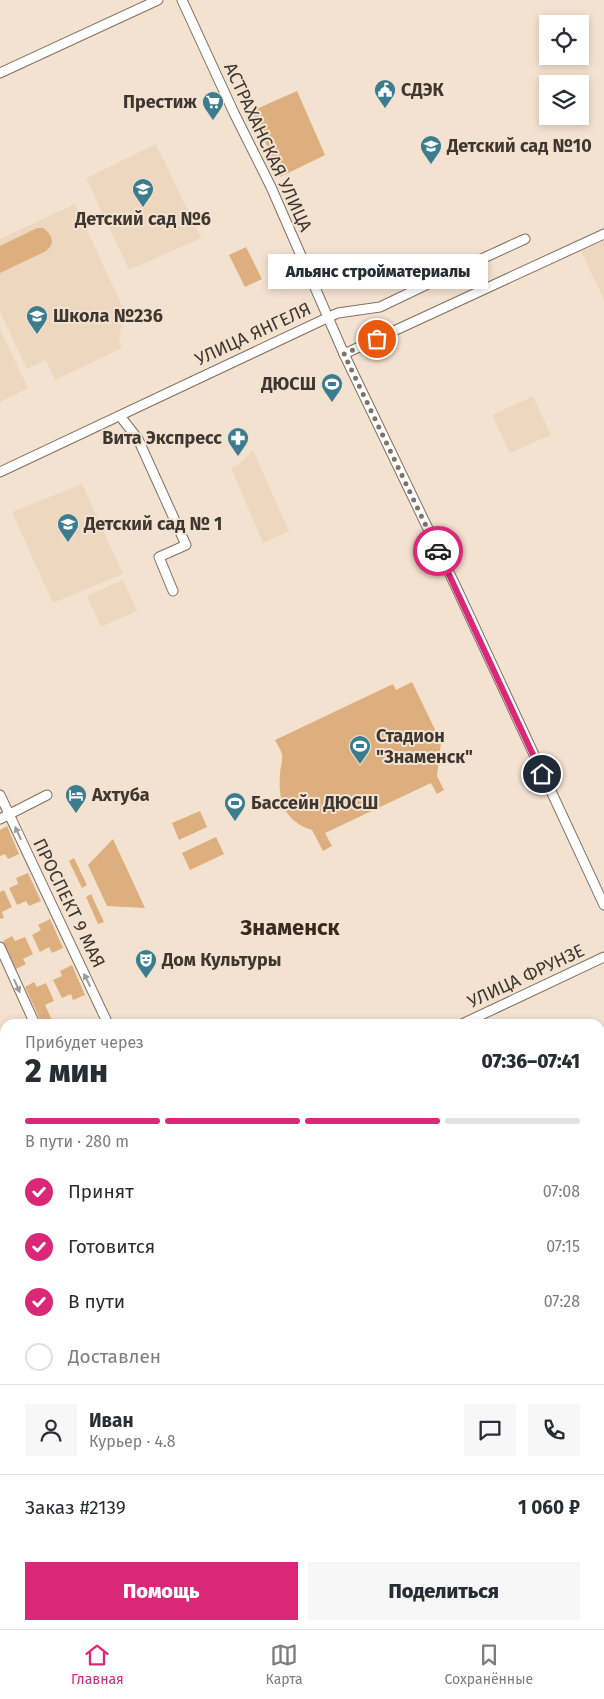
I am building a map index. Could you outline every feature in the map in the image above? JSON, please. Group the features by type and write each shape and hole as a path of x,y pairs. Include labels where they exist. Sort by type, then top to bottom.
{"street":[{"path":"0,73 158,0"},
{"name":"АСТРАХАНСКАЯ УЛИЦА","path":"182,0 234,113 271,187 344,354 457,589 604,905"},
{"path":"344,354 604,234"},
{"name":"УЛИЦА ЯНГЕЛЯ","path":"0,472 338,313 380,307 525,239"},
{"path":"120,416 133,431 143,447 186,545 159,558 173,591"},
{"name":"ПРОСПЕКТ 9 МАЯ","path":"0,795 106,1019"},
{"path":"0,819 47,795"},
{"path":"0,948 33,1019"},
{"name":"УЛИЦА ФРУНЗЕ","path":"473,1019 604,958"}],"shaded area":[{"path":"297,91 325,155 280,177 252,111"},
{"name":"Детский сад №6","path":"156,144 201,238 129,270 86,178"},
{"path":"75,204 124,310 119,340 122,348 55,380 46,360 27,369 0,312 0,239"},
{"path":"37,228 43,228 51,237 52,243 48,249 0,273 0,246"},
{"path":"604,241 604,300 581,251"},
{"path":"246,247 262,279 245,287 229,255"},
{"path":"0,329 28,388 0,402"},
{"path":"533,396 551,435 510,453 492,415"},
{"path":"253,450 289,531 263,543 231,468 238,465"},
{"name":"Детский сад № 1","path":"82,484 123,574 53,603 12,512"},
{"path":"123,580 137,611 101,627 87,596"},
{"name":"Стадион \"Знаменск\"","path":"412,682 441,742 437,776 444,790 437,794 431,783 325,833 332,846 323,851 312,830 295,821 285,809 280,793 282,755 275,740 393,684 396,690"},
{"path":"200,811 207,827 179,840 172,823"},
{"path":"7,826 19,854 8,859 5,854 0,856 0,830"},
{"path":"216,837 224,854 190,870 182,853"},
{"path":"113,839 145,908 107,906 88,865"},
{"path":"74,858 87,885 82,888 69,861"},
{"path":"28,873 41,901 29,906 26,901 17,905 9,888 18,884 16,878"},
{"path":"4,890 12,907 2,912 4,918 0,919 0,892"},
{"path":"91,894 104,922 98,924 86,897"},
{"path":"50,919 63,948 52,953 49,947 40,952 32,935 41,930 38,925"},
{"path":"12,936 15,941 25,937 33,954 23,959 26,964 16,969 3,941"},
{"path":"72,965 85,995 73,1000 71,994 62,998 53,980 62,976 60,971"},
{"path":"34,982 37,987 46,983 54,1001 45,1005 52,1019 40,1019 25,987"}],"way so far":[{"path":"377,339 344,354 438,551"}],"place":[{"name":"СДЭК","path":"385,109"},
{"name":"Престиж","path":"213,121"},
{"name":"Детский сад №10","path":"431,165"},
{"name":"Детский сад №6","path":"143,208"},
{"name":"Школа №236","path":"37,335"},
{"name":"Альянс стройматериалы","path":"377,339"},
{"name":"ДЮСШ","path":"332,403"},
{"name":"Вита Экспресс","path":"238,457"},
{"name":"Детский сад № 1","path":"68,543"},
{"name":"Стадион \"Знаменск\"","path":"360,765"},
{"name":"Ахтуба","path":"76,814"},
{"name":"Бассейн ДЮСШ","path":"235,822"},
{"name":"Дом Культуры","path":"146,979"}],"district":[{"name":"Знаменск","path":"290,927"}],"route":[{"path":"438,551 542,774"}]}
